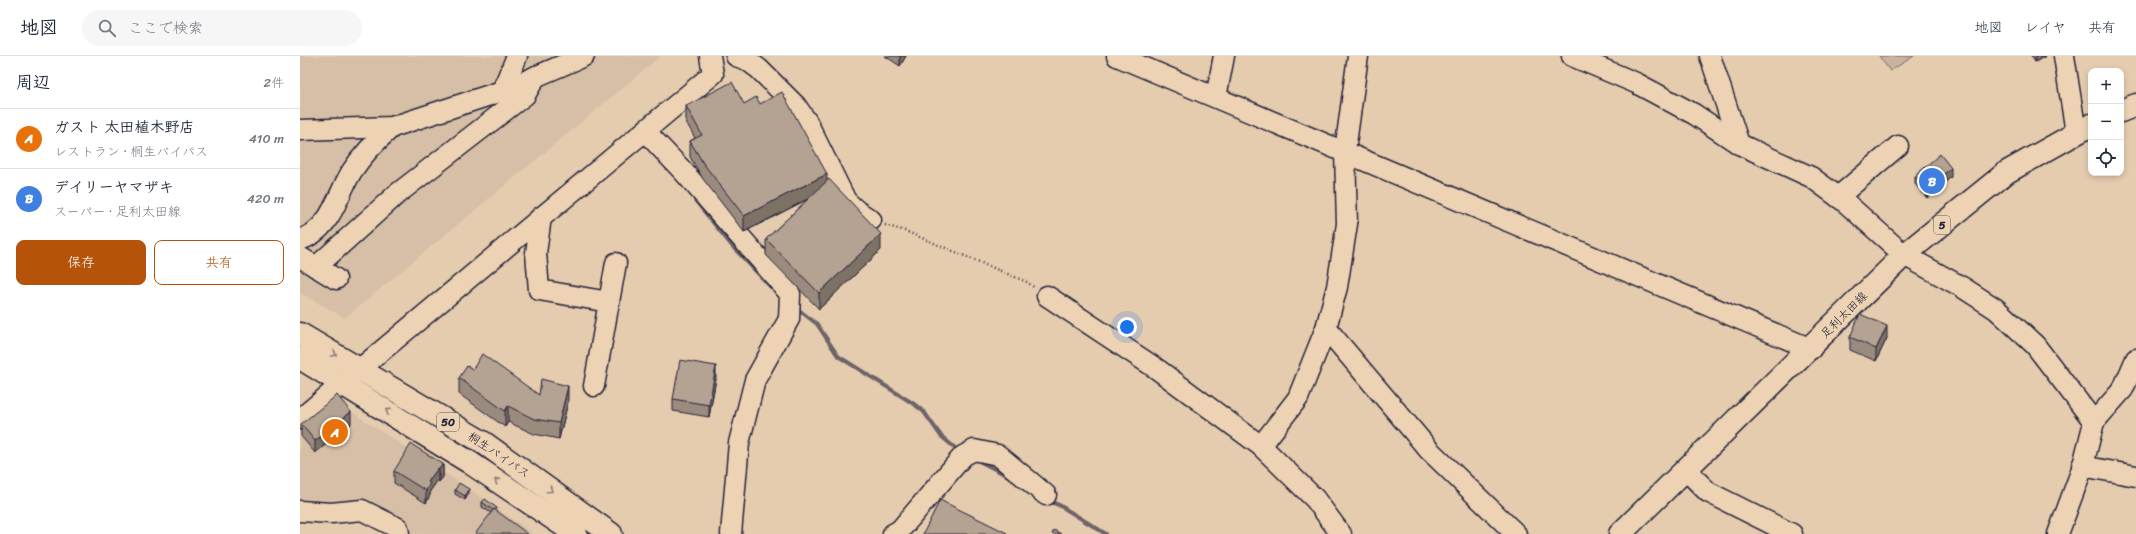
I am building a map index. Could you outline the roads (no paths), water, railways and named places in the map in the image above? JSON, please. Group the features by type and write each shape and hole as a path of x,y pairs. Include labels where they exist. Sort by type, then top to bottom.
{"main road":[{"path":"2124,110 2136,105"},
{"name":"足利太田線","path":"1620,534 1811,349 1904,255 2007,172 2084,129"},
{"name":"桐生バイパス","path":"300,334 484,443 583,526"},
{"name":"桐生バイパス","path":"300,358 344,383 553,518 611,534"},
{"name":"50","path":"553,518 571,534"},
{"name":"50","path":"583,526 622,534"}],"street":[{"path":"502,91 517,56"},
{"path":"300,130 392,127 502,91 584,56"},
{"path":"300,419 645,131 711,65 735,56 748,60 759,69 796,106 807,122 846,201 857,211 871,220"},
{"path":"1117,56 1811,349"},
{"path":"1216,97 1224,56"},
{"path":"1261,446 1298,398 1326,328 1337,287 1347,224 1345,151 1358,56"},
{"path":"1572,56 1636,84 1694,114 1739,144 1811,177 1838,197 1904,255 1962,287 1996,309 2035,345 2094,422"},
{"path":"1710,56 1739,144"},
{"path":"2064,56 2084,129"},
{"path":"336,279 308,262 525,95 536,76"},
{"path":"300,240 310,237 321,229 329,218 352,171 375,142 392,127"},
{"path":"645,131 683,171 790,294 789,319 756,380 739,443 732,534"},
{"path":"1838,197 1898,146"},
{"path":"541,217 536,253 539,290 609,302"},
{"path":"594,386 616,263"},
{"path":"1047,296 1156,369 1261,446 1315,499 1341,534"},
{"path":"1326,328 1429,450 1516,534"},
{"path":"2058,534 2082,466 2094,422 2123,389 2134,370"},
{"path":"893,534 900,530 963,456 974,450 998,455 1046,495"},
{"path":"2082,466 2136,476"},
{"path":"1686,470 1708,492 1792,534"},
{"path":"300,511 331,513 362,510 402,532"}],"waterway":[{"path":"695,200 732,246 770,286"},
{"path":"795,307 817,324 838,356 914,404 924,412 941,436 955,448"},
{"path":"977,460 1012,478"},
{"path":"1048,501 1059,505 1106,534"}],"place":[{"name":"デイリーヤマザキ","path":"1932,181"},
{"name":"ガスト 太田植木野店","path":"335,432"}]}
